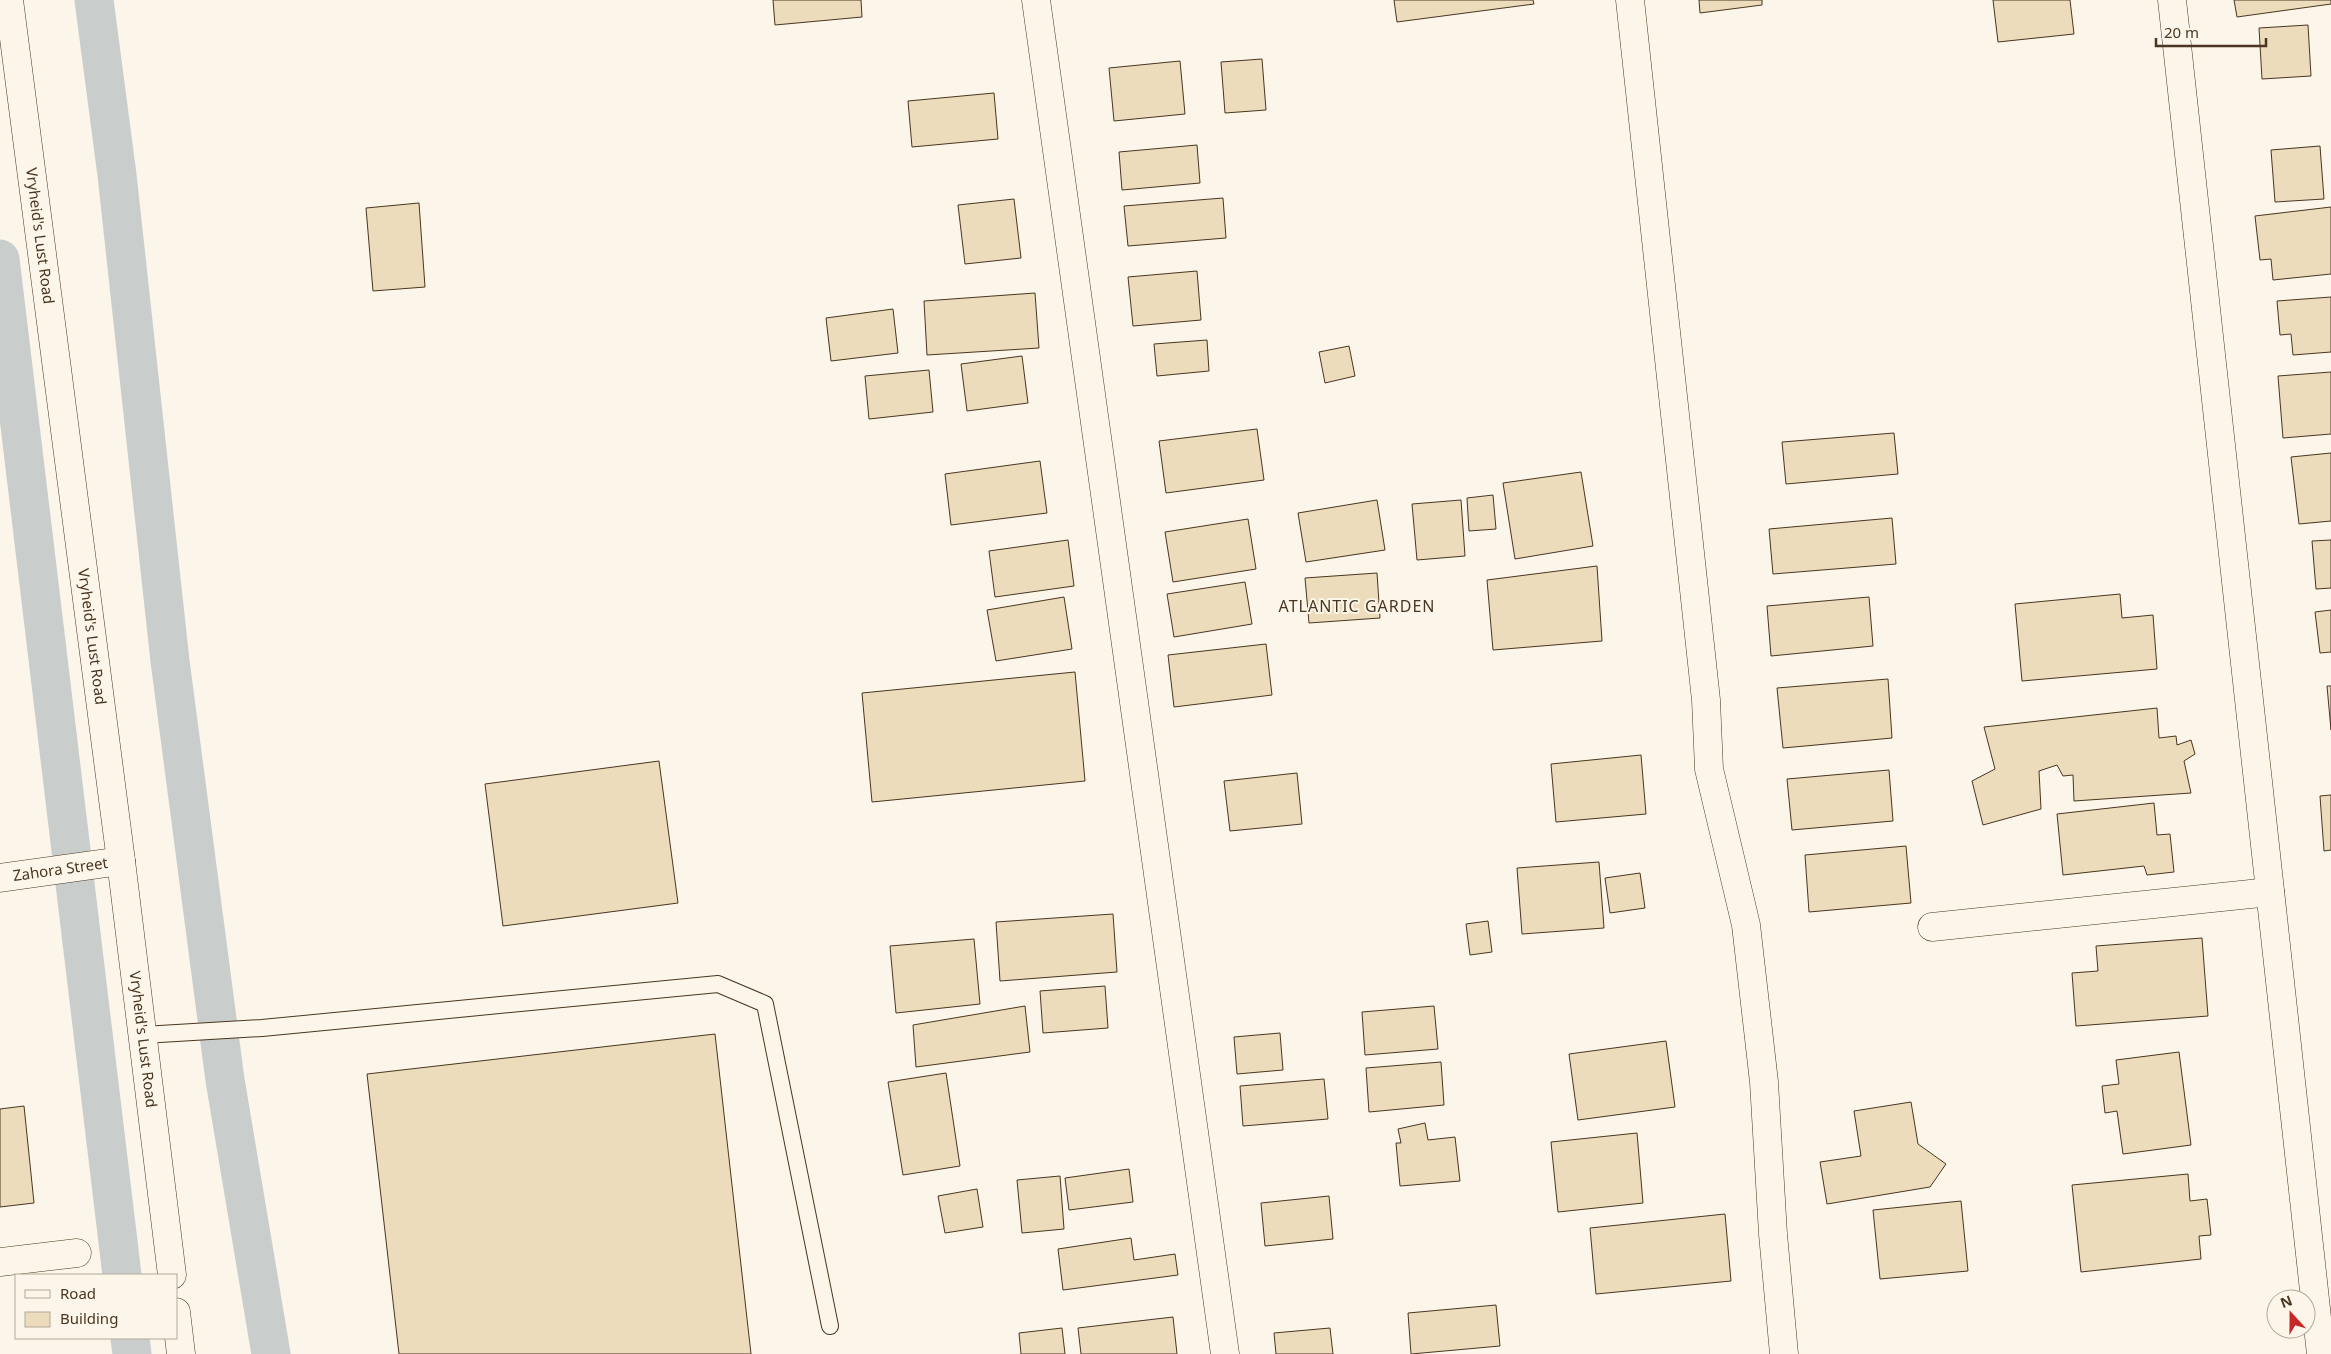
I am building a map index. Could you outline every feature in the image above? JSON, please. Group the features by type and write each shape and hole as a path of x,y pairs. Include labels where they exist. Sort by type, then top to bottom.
{"street":[{"name":"Vryheid's Lust Road","path":"9,0 111,862 143,1035 172,1274"},
{"path":"1036,0 1225,1354"},
{"path":"1630,0 1706,700 1709,769 1746,925 1764,1082 1773,1234 1784,1354"},
{"path":"2172,0 2321,1354"},
{"name":"Zahora Street","path":"0,878 111,862"},
{"path":"1932,927 2270,892"},
{"path":"0,1262 77,1253"},
{"path":"178,1329 181,1354"}],"lane":[{"path":"143,1035 262,1028 718,984 765,1004 830,1326"}],"building":[{"path":"773,0 861,0 862,17 775,25"},
{"path":"1394,0 1533,0 1534,4 1397,22"},
{"path":"1699,0 1762,0 1762,5 1700,13"},
{"path":"1993,0 2070,0 2074,34 1998,42"},
{"path":"2234,0 2331,0 2331,4 2237,17"},
{"path":"2308,25 2311,76 2262,79 2259,28"},
{"path":"1262,59 1266,110 1225,113 1221,62"},
{"path":"1180,61 1185,114 1114,121 1109,68"},
{"path":"994,93 998,139 912,147 908,101"},
{"path":"1197,145 1200,183 1122,190 1119,152"},
{"path":"2320,146 2324,199 2275,202 2271,150"},
{"path":"1223,198 1226,238 1128,246 1124,206"},
{"path":"1014,199 1021,258 965,264 958,205"},
{"path":"419,203 425,287 373,291 366,208"},
{"path":"2331,207 2331,274 2273,280 2271,259 2260,260 2255,216"},
{"path":"1197,271 1201,320 1133,326 1128,277"},
{"path":"1035,293 1039,348 927,355 924,301"},
{"path":"2331,297 2331,352 2293,355 2291,334 2280,335 2277,301"},
{"path":"893,309 898,353 831,361 826,318"},
{"path":"1207,340 1209,371 1157,376 1154,344"},
{"path":"1349,346 1355,376 1325,383 1319,352"},
{"path":"1022,356 1028,403 967,411 961,364"},
{"path":"929,370 933,412 869,419 865,376"},
{"path":"2331,372 2331,434 2283,438 2278,376"},
{"path":"1257,429 1264,480 1166,493 1159,441"},
{"path":"1894,433 1898,474 1786,484 1782,442"},
{"path":"2331,453 2331,521 2299,524 2291,457"},
{"path":"1040,461 1047,513 951,525 945,474"},
{"path":"1581,472 1593,546 1515,559 1503,483"},
{"path":"1493,495 1496,529 1469,531 1467,498"},
{"path":"1377,500 1385,550 1306,562 1298,513"},
{"path":"1461,500 1465,556 1417,560 1412,504"},
{"path":"1892,518 1896,564 1773,574 1769,529"},
{"path":"1248,519 1256,569 1173,582 1165,532"},
{"path":"1068,540 1074,586 995,597 989,551"},
{"path":"2331,540 2331,588 2316,589 2312,541"},
{"path":"1597,566 1602,641 1493,650 1487,580"},
{"path":"1377,573 1380,618 1309,623 1305,578"},
{"path":"1245,582 1252,624 1174,637 1167,594"},
{"path":"2120,594 2122,618 2153,615 2157,669 2022,681 2015,604"},
{"path":"1064,597 1072,649 996,661 987,610"},
{"path":"1869,597 1873,646 1771,656 1767,606"},
{"path":"2331,610 2331,652 2320,653 2315,612"},
{"path":"1266,644 1272,695 1174,707 1168,655"},
{"path":"1075,672 1085,781 872,802 862,693"},
{"path":"1888,679 1892,738 1783,748 1777,688"},
{"path":"2327,686 2331,686 2331,730"},
{"path":"2157,708 2159,738 2176,736 2177,745 2191,740 2195,754 2184,761 2191,793 2074,801 2073,775 2063,776 2057,765 2039,771 2041,809 1983,825 1972,781 1995,769 1984,727"},
{"path":"1641,755 1646,814 1556,822 1551,764"},
{"path":"659,761 678,903 503,926 485,784"},
{"path":"1889,770 1893,821 1792,830 1787,779"},
{"path":"1297,773 1302,824 1230,831 1224,781"},
{"path":"2331,795 2331,850 2324,851 2320,796"},
{"path":"2154,803 2157,835 2170,834 2174,872 2147,875 2144,866 2063,875 2057,814"},
{"path":"1906,846 1911,903 1809,912 1805,855"},
{"path":"1599,862 1604,928 1522,934 1517,868"},
{"path":"1640,873 1645,908 1610,913 1605,878"},
{"path":"1113,914 1117,972 1000,981 996,922"},
{"path":"1488,921 1492,952 1470,955 1466,924"},
{"path":"2202,938 2208,1016 2076,1026 2072,973 2098,971 2096,946"},
{"path":"974,939 980,1004 896,1013 890,946"},
{"path":"1105,986 1108,1028 1043,1033 1040,991"},
{"path":"1025,1006 1030,1052 916,1067 913,1025"},
{"path":"1434,1006 1438,1049 1365,1055 1362,1012"},
{"path":"1280,1033 1283,1070 1237,1074 1234,1037"},
{"path":"715,1034 751,1354 399,1354 367,1074"},
{"path":"1666,1041 1675,1107 1578,1120 1569,1054"},
{"path":"2179,1052 2191,1145 2123,1154 2117,1111 2105,1113 2102,1086 2119,1084 2116,1060"},
{"path":"1441,1062 1444,1105 1369,1112 1366,1068"},
{"path":"946,1073 960,1166 903,1175 888,1082"},
{"path":"1324,1079 1328,1119 1243,1126 1240,1086"},
{"path":"1911,1102 1918,1144 1946,1164 1930,1187 1827,1204 1820,1162 1861,1156 1854,1111"},
{"path":"24,1106 34,1203 0,1207 0,1109"},
{"path":"1425,1123 1428,1140 1455,1137 1460,1181 1400,1186 1396,1143 1401,1143 1398,1129"},
{"path":"1637,1133 1643,1203 1558,1212 1551,1142"},
{"path":"1129,1169 1133,1202 1069,1210 1065,1178"},
{"path":"2188,1174 2190,1201 2207,1199 2211,1235 2199,1236 2201,1259 2081,1272 2072,1185"},
{"path":"1060,1176 1064,1229 1022,1233 1017,1180"},
{"path":"977,1189 983,1227 945,1233 938,1196"},
{"path":"1329,1196 1333,1239 1265,1246 1261,1203"},
{"path":"1961,1201 1968,1271 1880,1279 1873,1210"},
{"path":"1725,1214 1731,1281 1596,1294 1590,1228"},
{"path":"1131,1238 1134,1260 1175,1254 1178,1275 1063,1290 1058,1249"},
{"path":"1496,1305 1500,1346 1411,1354 1408,1313"},
{"path":"1173,1317 1177,1354 1081,1354 1078,1328"},
{"path":"1062,1328 1065,1354 1021,1354 1019,1333"},
{"path":"1330,1328 1333,1354 1276,1354 1274,1333"}],"waterway":[{"path":"94,0 117,175 170,661 225,1080 271,1354"},
{"path":"0,259 122,1274"},
{"path":"130,1339 132,1354"}],"district":[{"name":"ATLANTIC GARDEN","path":"1357,606"}]}
